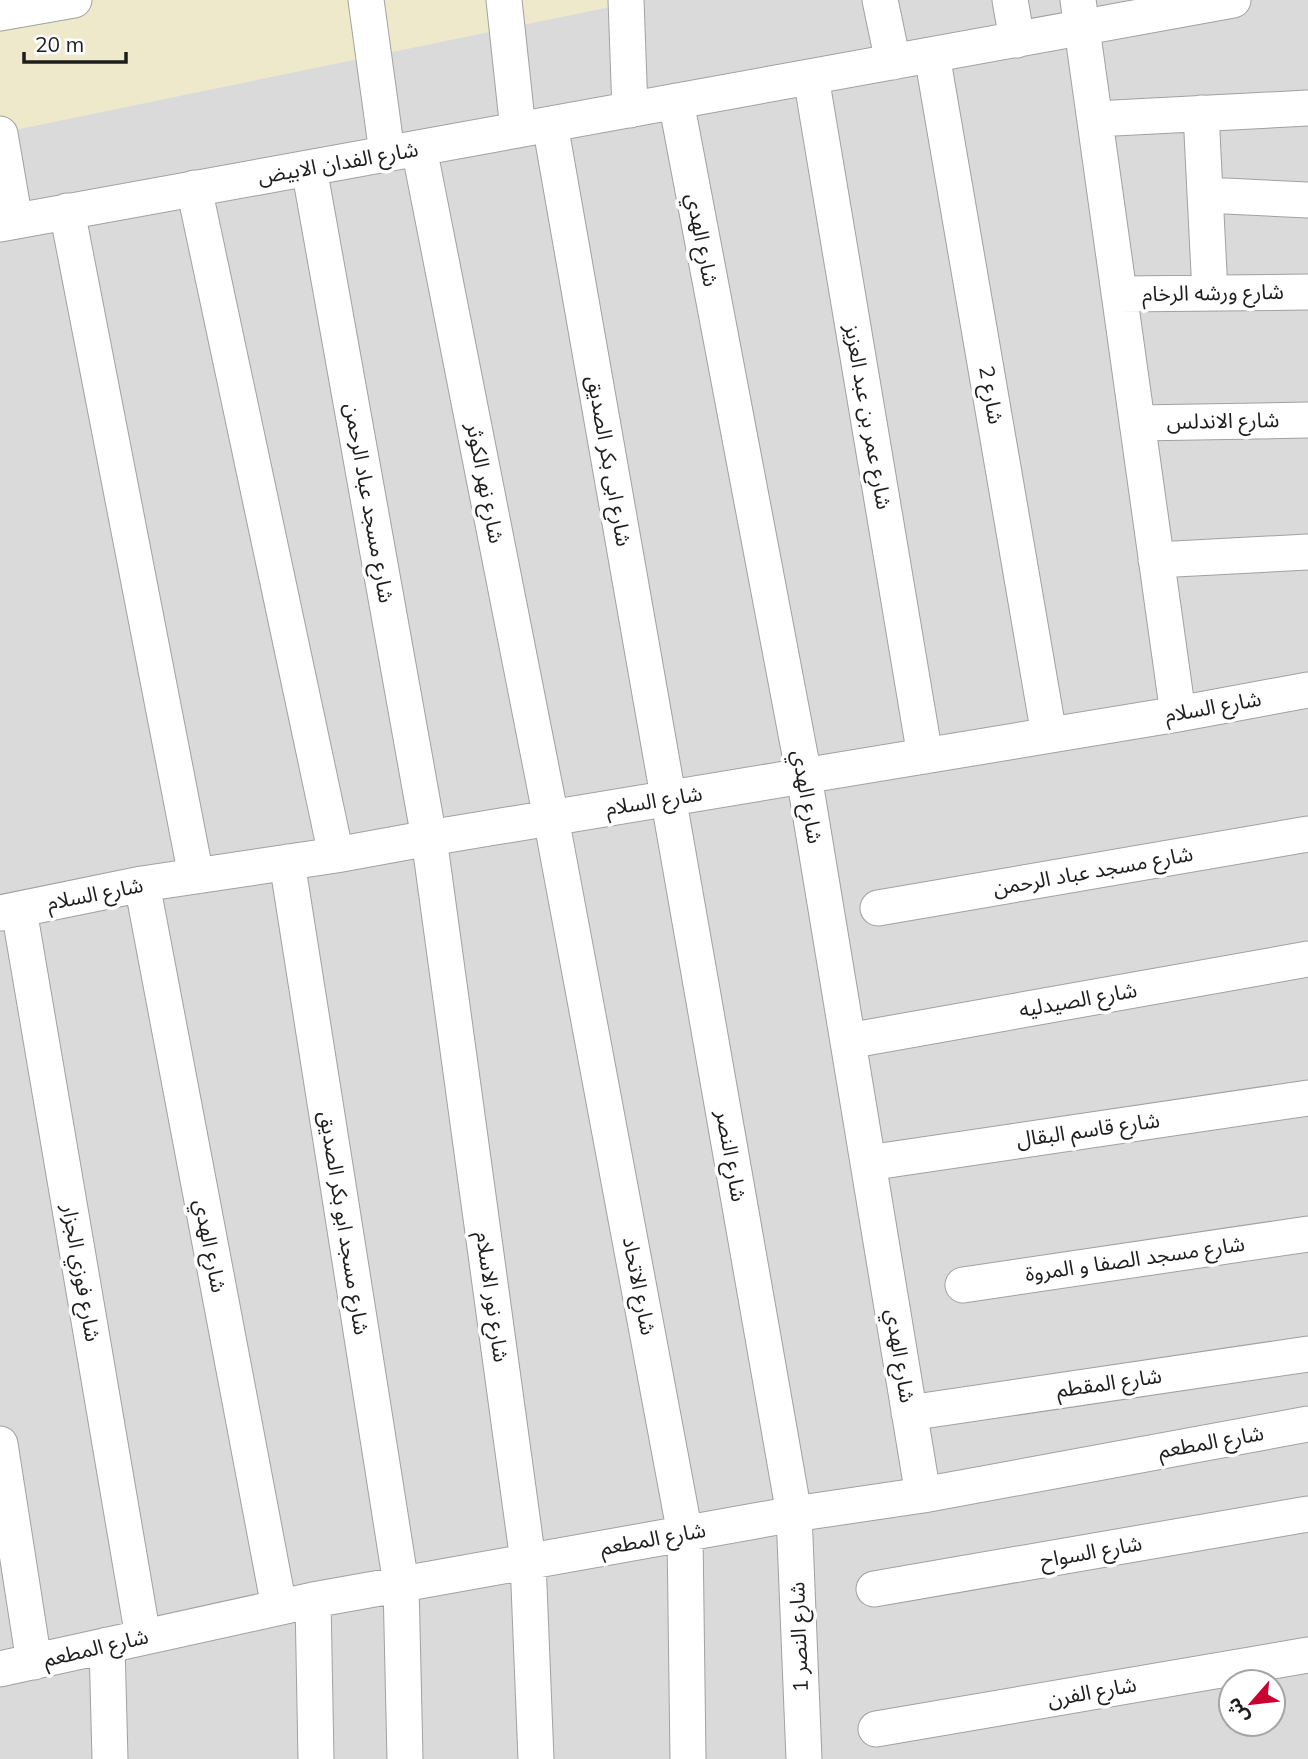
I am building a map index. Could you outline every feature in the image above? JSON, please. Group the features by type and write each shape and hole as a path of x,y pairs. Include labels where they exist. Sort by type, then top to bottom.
{"street":[{"path":"0,13 74,0"},
{"name":"شارع نهر الكوثر","path":"366,0 403,151 551,818"},
{"name":"شارع ابى بكر الصديق","path":"505,0 534,127 668,798"},
{"path":"626,0 630,110"},
{"path":"880,0 893,62"},
{"path":"1010,0 1017,40"},
{"name":"شارع الفدان الابيض","path":"7,222 1017,40 1080,14 1233,0"},
{"path":"1080,14 1178,714"},
{"name":"شارع 2","path":"933,55 1049,735"},
{"name":"شارع عمر بن عبد العزيز","path":"811,77 925,756"},
{"name":"شارع الهدي","path":"676,102 804,776 923,1495"},
{"path":"1095,120 1308,107"},
{"path":"1201,113 1210,293"},
{"path":"0,134 7,222"},
{"name":"شارع مسجد عباد الرحمن","path":"309,168 429,838"},
{"path":"194,188 336,855"},
{"path":"1205,195 1308,200"},
{"path":"67,211 197,876"},
{"name":"شارع ورشه الرخام","path":"1119,294 1308,292"},
{"name":"شارع الاندلس","path":"1137,423 1308,420"},
{"path":"1156,560 1308,552"},
{"name":"شارع السلام","path":"9,911 142,884 336,855 1308,690"},
{"name":"شارع النصر","path":"668,798 794,1514"},
{"name":"شارع الاتحاد","path":"551,818 685,1534 688,1759"},
{"name":"شارع مسجد عباد الرحمن","path":"878,908 1308,834"},
{"name":"شارع نور الاسلام","path":"429,838 528,1561 536,1759"},
{"name":"شارع مسجد ابو بكر الصديق","path":"287,862 401,1584 405,1759"},
{"name":"شارع الهدي","path":"142,884 279,1607"},
{"name":"شارع فوزي الجزار","path":"9,911 143,1637"},
{"name":"شارع الصيدليه","path":"848,1041 1308,959"},
{"name":"شارع قاسم البقال","path":"868,1163 1308,1098"},
{"name":"شارع مسجد الصفا و المروة","path":"963,1285 1308,1234"},
{"name":"شارع المقطم","path":"909,1413 1308,1354"},
{"name":"شارع المطعم","path":"0,1669 313,1600 794,1514 923,1495 1308,1424"},
{"path":"0,1444 34,1662"},
{"name":"شارع النصر 1","path":"794,1514 804,1759"},
{"name":"شارع السواح","path":"874,1589 1308,1514"},
{"path":"313,1600 316,1759"},
{"path":"107,1645 110,1759"},
{"name":"شارع الفرن","path":"876,1729 1308,1656"}],"shaded area":[{"path":"0,0 1308,0 1308,1759 0,1759"},
{"path":"0,0 644,0 0,133"}]}
